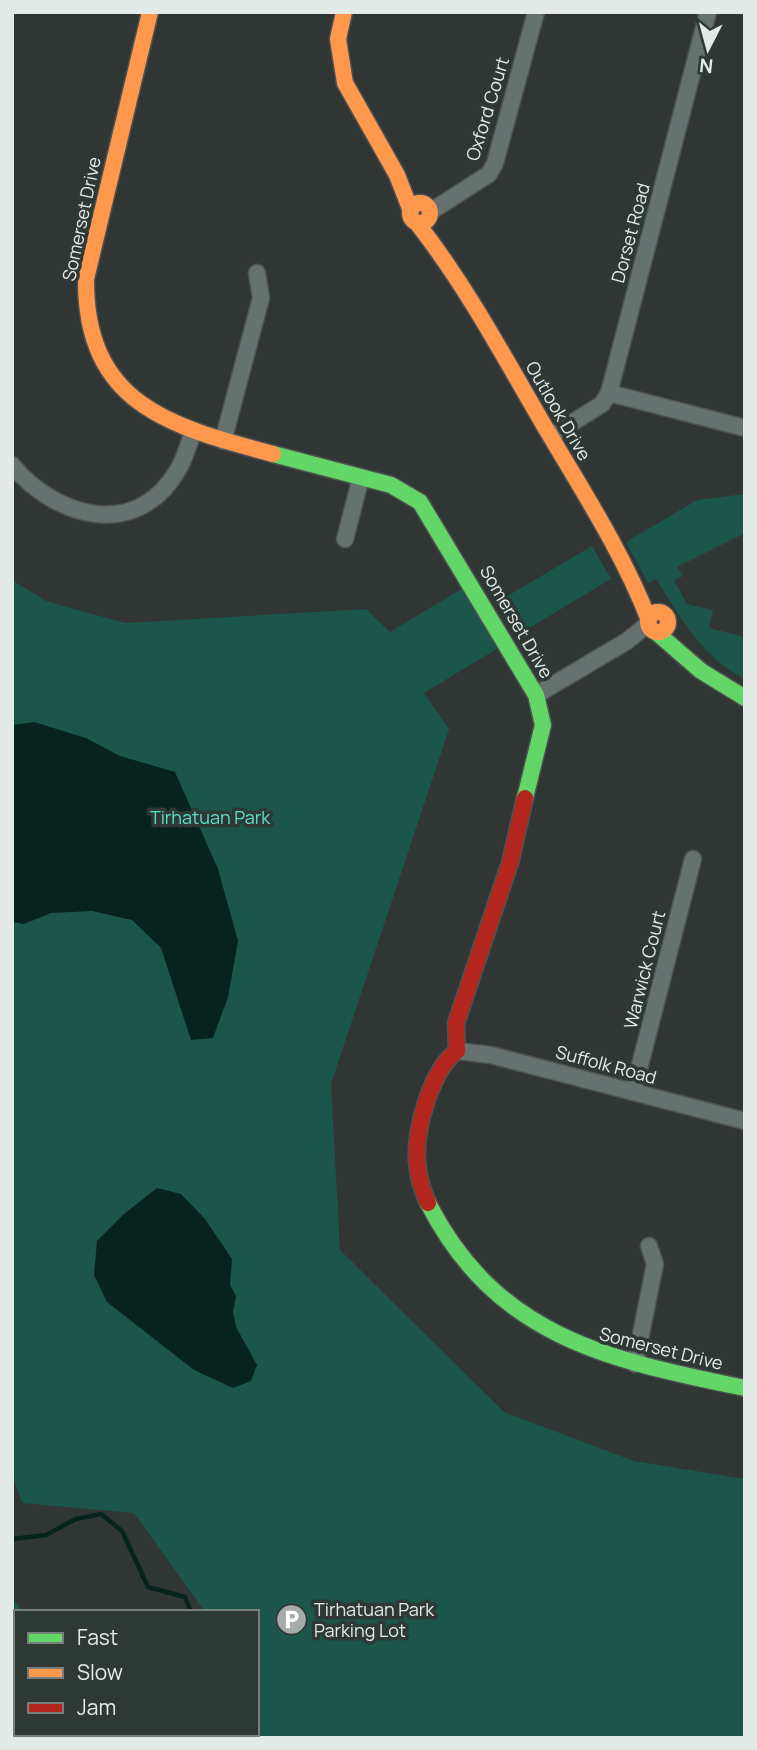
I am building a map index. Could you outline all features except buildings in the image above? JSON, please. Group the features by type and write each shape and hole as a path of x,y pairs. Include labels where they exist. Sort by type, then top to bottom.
{"street":[{"name":"Somerset Drive","path":"150,12 86,279 87,317 111,373 135,400 167,423 193,433 399,488 420,502 536,695 543,725 541,740 510,863 456,1023 457,1051 439,1069 417,1138 416,1169 436,1218 481,1279 530,1321 569,1343 635,1364 745,1388"},
{"name":"Outlook Drive","path":"344,12 338,39 345,83 397,175 423,212 445,257 551,436 656,624 682,655 701,671 745,698"},
{"name":"Oxford Court","path":"423,212 489,174 495,163 536,12"},
{"name":"Dorset Road","path":"609,393 708,12"},
{"path":"223,440 261,298 257,274"},
{"path":"551,436 602,404 609,393 745,428"},
{"path":"12,465 37,490 74,511 95,515 126,512 149,501 171,480 183,460 193,433"},
{"path":"345,538 362,477"},
{"path":"536,695 656,624"},
{"name":"Warwick Court","path":"633,1092 693,859"},
{"name":"Suffolk Road","path":"457,1051 481,1053 745,1121"},
{"path":"635,1364 655,1264 649,1246"}],"green space":[{"path":"745,494 745,533 677,567 683,576 674,580 687,604 713,610 709,628 745,637 745,679 716,660 704,648 656,579 648,583 626,542 697,500"},
{"path":"592,546 611,579 521,633 501,600"},
{"name":"Tirhatuan Park","path":"12,580 46,601 125,623 366,609 390,632 465,587 500,647 424,693 449,729 331,1084 340,1250 504,1412 634,1461 745,1479 745,1738 236,1738 259,1736 259,1610 204,1610 134,1513 22,1503 12,1474"},
{"path":"12,1598 21,1610 14,1610 14,1736 116,1738 12,1738"}],"shaded area":[{"path":"34,722 86,738 120,756 175,772 218,869 238,941 228,997 213,1038 191,1040 161,948 132,920 92,911 51,913 24,924 12,922 12,725"},
{"path":"157,1188 181,1194 205,1219 232,1259 230,1285 236,1296 233,1312 236,1327 257,1365 251,1381 233,1388 194,1370 107,1302 94,1275 97,1241 124,1214"}],"waterway":[{"path":"12,1539 46,1535 76,1519 101,1514 122,1531 148,1587 185,1597 190,1610"}],"traffic: fast":[{"path":"273,454 391,485 420,502 536,695 543,725 525,798"},
{"path":"656,632 701,671 745,698"},
{"path":"428,1203 456,1249 488,1285 523,1313 562,1336 604,1353 648,1366 745,1388"}],"traffic: slow":[{"path":"150,12 86,279 90,322 101,356 118,383 141,404 169,420 201,433 273,454"},
{"path":"344,12 338,39 345,83 397,175 411,211"},
{"path":"420,203 427,206 430,213 427,220 420,223 413,220 410,213 413,206 420,203"},
{"path":"417,223 469,297 500,349 614,545 649,620"},
{"path":"658,612 665,615 668,622 665,629 658,632 651,629 648,622 651,615 658,612"}],"traffic: jam":[{"path":"428,1203 417,1161 422,1117 432,1086 457,1051 456,1023 510,863 525,798"}],"place":[{"name":"Tirhatuan Park Parking Lot","path":"291,1620"}]}
